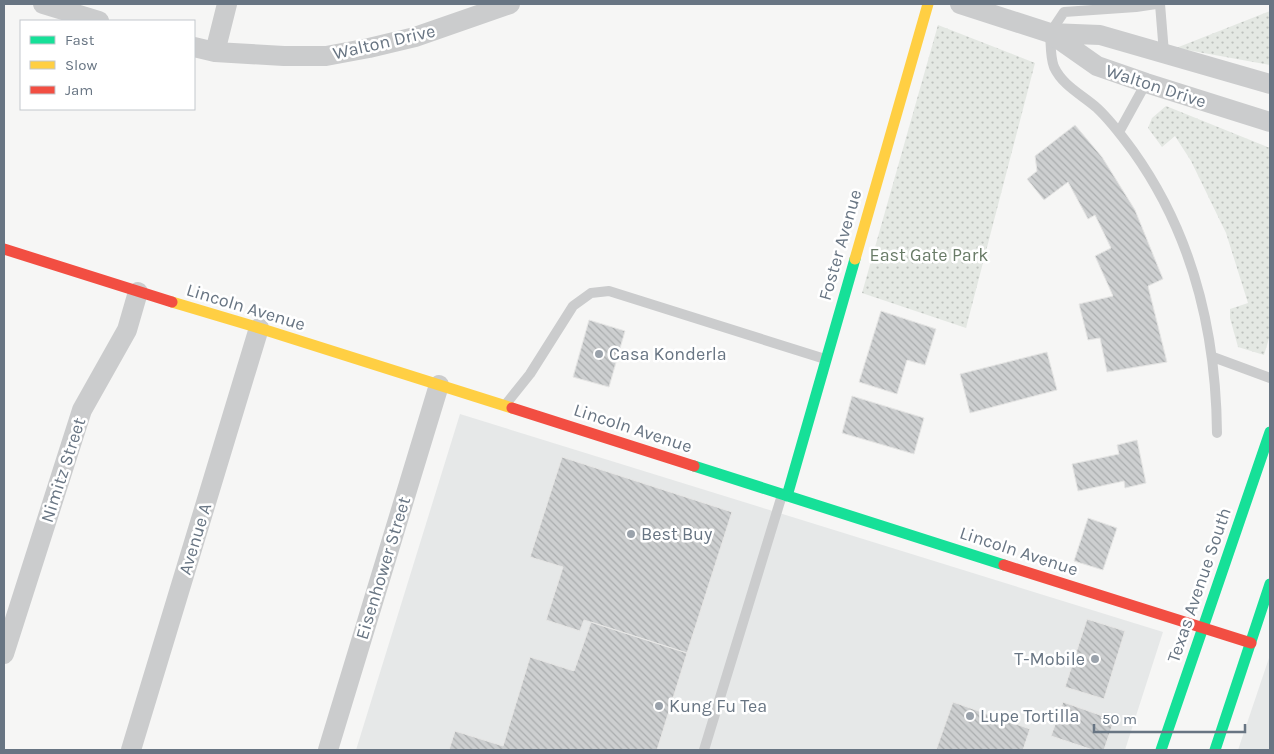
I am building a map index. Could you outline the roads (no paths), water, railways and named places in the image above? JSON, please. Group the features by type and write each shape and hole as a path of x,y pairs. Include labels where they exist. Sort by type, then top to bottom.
{"street":[{"path":"43,4 96,20"},
{"path":"216,52 227,4"},
{"name":"Walton Drive","path":"195,47 216,52 284,56 326,56 415,37 510,4"},
{"name":"Foster Avenue","path":"785,495 928,4"},
{"name":"Walton Drive","path":"960,4 1050,33 1100,34 1270,84"},
{"name":"Walton Drive","path":"1050,33 1097,66 1270,122"},
{"name":"Lincoln Avenue","path":"4,249 138,292 260,328 1251,643"},
{"name":"Nimitz Street","path":"4,654 82,410 127,330 138,292"},
{"name":"Avenue A","path":"131,750 260,328"},
{"name":"Eisenhower Street","path":"328,750 439,385"},
{"name":"Texas Avenue South","path":"1161,750 1270,432"},
{"path":"1215,750 1270,584"}],"lane":[{"path":"1164,53 1158,4 1064,12 1050,33 1053,65 1062,81 1108,118 1134,152 1152,181 1185,246 1202,302 1213,357 1218,433"},
{"path":"1119,132 1146,83"},
{"path":"504,406 530,374 573,306 590,294 609,291 826,359"},
{"path":"1213,357 1270,378"},
{"path":"704,750 785,495"}],"place":[{"name":"Casa Konderla","path":"599,354"},
{"name":"Best Buy","path":"631,534"},
{"name":"T-Mobile","path":"1095,659"},
{"name":"Kung Fu Tea","path":"659,706"},
{"name":"Lupe Tortilla","path":"970,716"}],"park label":[{"name":"East Gate Park","path":"929,255"}]}
